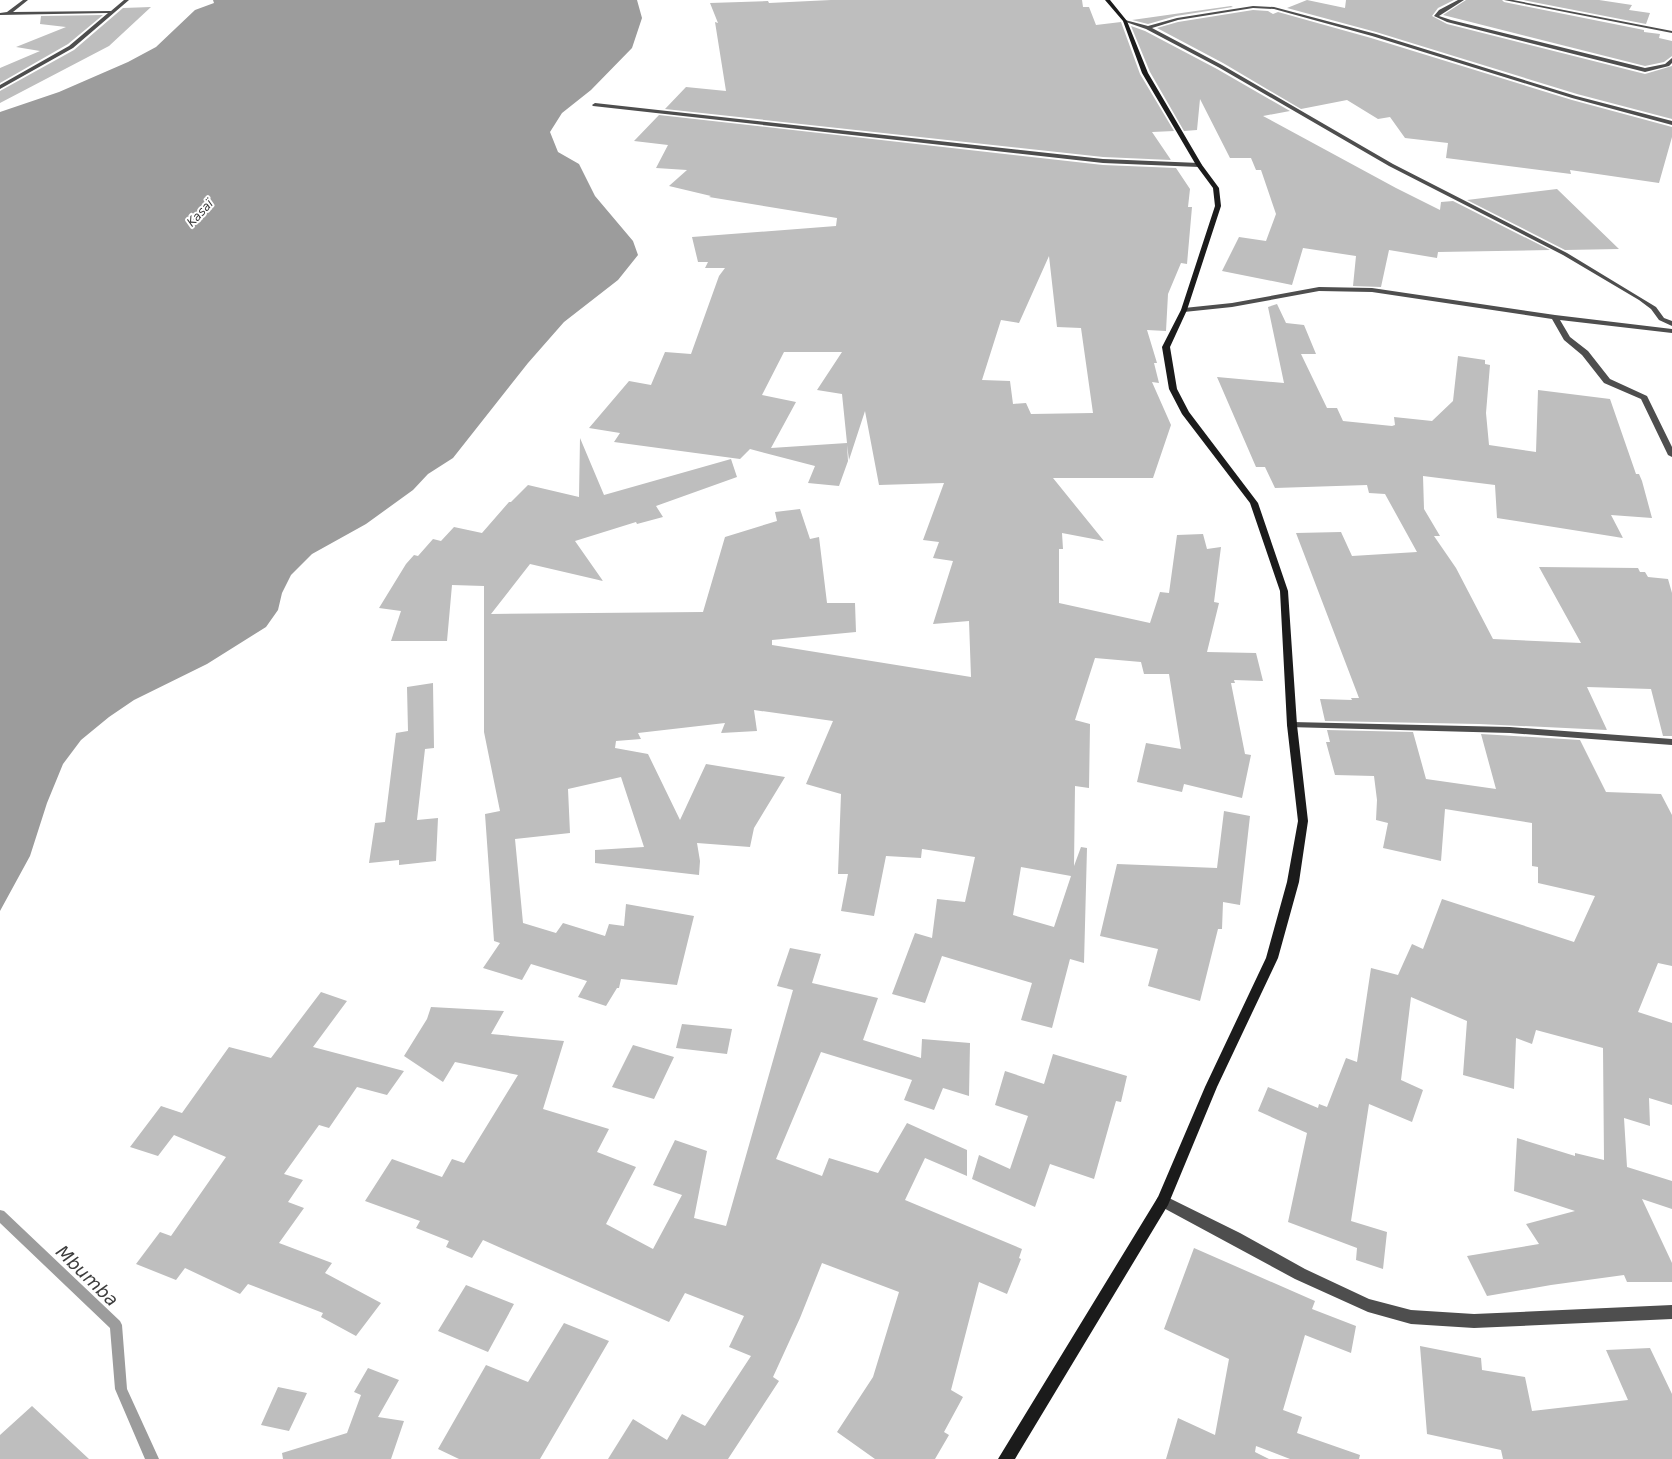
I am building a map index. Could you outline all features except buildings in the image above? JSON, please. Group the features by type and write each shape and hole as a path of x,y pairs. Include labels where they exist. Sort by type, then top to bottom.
{"main road":[{"path":"1006,1459 1162,1201 1211,1087 1272,958 1293,882 1303,821 1292,725 1284,591 1254,503 1185,412 1173,389 1166,347 1184,310 1218,206 1216,188 1199,165 1145,73 1125,21 1107,0"}],"street":[{"path":"0,20 26,0"},
{"path":"0,87 71,47 127,0"},
{"path":"1462,0 1441,10 1436,16 1449,21 1645,70 1667,65 1672,60"},
{"path":"1506,0 1672,32"},
{"path":"1148,28 1178,20 1252,7 1274,8 1374,35 1574,97 1672,123"},
{"path":"0,14 111,12"},
{"path":"1125,21 1148,28 1220,66 1391,165 1565,254 1641,299 1654,308 1661,318 1672,324"},
{"path":"595,105 1103,161 1199,165"},
{"path":"1184,310 1232,305 1319,289 1372,290 1555,317 1672,331"},
{"path":"1555,317 1567,338 1585,352 1607,381 1644,398 1672,455"},
{"path":"1292,725 1510,730 1672,742"},
{"path":"1162,1201 1300,1274 1368,1305 1411,1317 1474,1321 1672,1312"}],"water":[{"name":"Kasaï","path":"213,0 637,0 642,18 632,48 591,90 562,113 550,132 558,152 579,164 595,196 633,241 638,255 618,280 564,322 528,363 453,458 428,474 413,490 366,524 312,554 291,575 282,593 278,610 266,627 207,664 134,700 81,740 63,764 47,803 30,856 0,911 0,112 59,92 128,62 156,47 195,10 214,3"}],"waterway":[{"name":"Mbumba","path":"0,1215 116,1325 121,1389 152,1459"}]}
